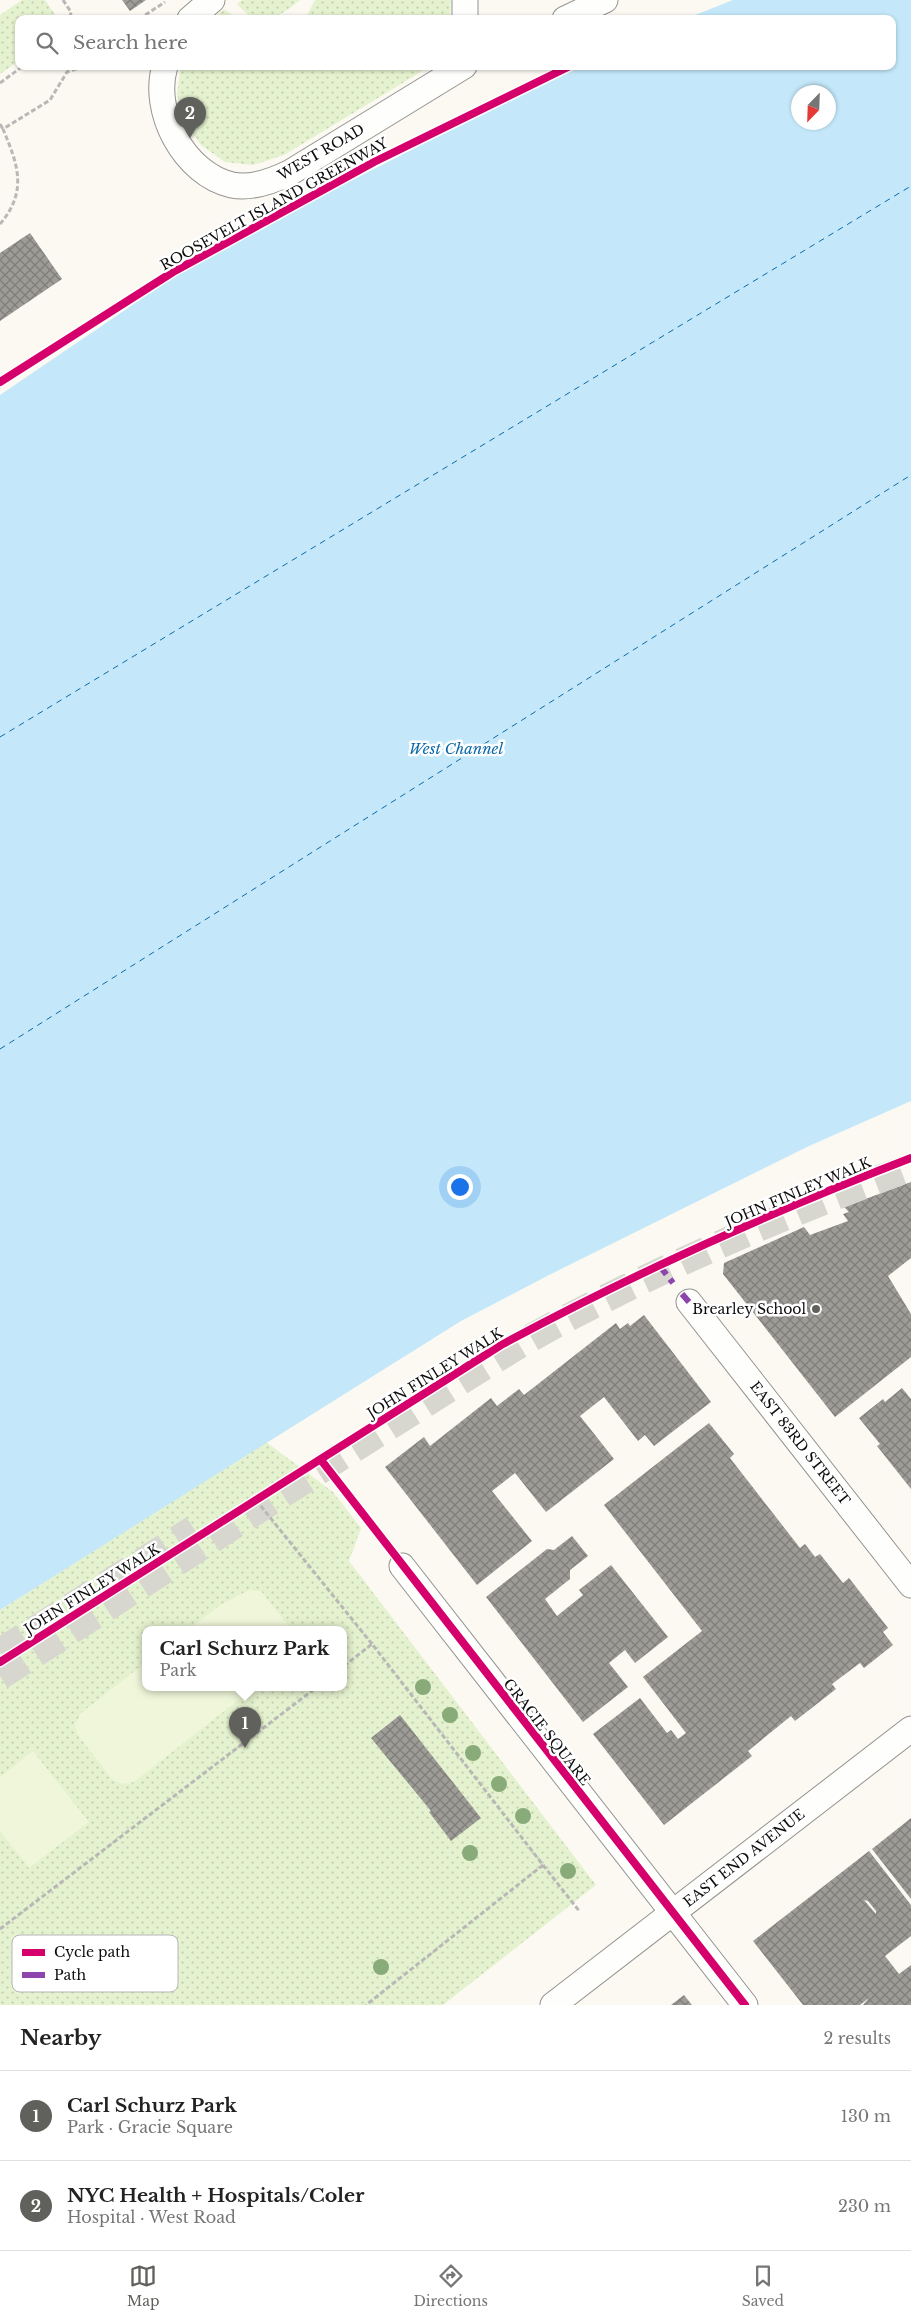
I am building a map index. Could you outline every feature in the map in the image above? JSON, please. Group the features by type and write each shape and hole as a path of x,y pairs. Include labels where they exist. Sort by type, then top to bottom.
{"street":[{"path":"195,15 212,0"},
{"path":"465,0 465,15"},
{"path":"574,15 605,0"},
{"name":"WEST ROAD","path":"164,70 161,84 162,105 172,133 194,162 204,170 222,182 243,186 266,183 290,172 456,70"},
{"name":"EAST 83RD STREET","path":"689,1302 911,1585"},
{"name":"GRACIE SQUARE","path":"402,1566 745,2005"},
{"name":"EAST END AVENUE","path":"553,2005 911,1729"}],"path":[{"path":"63,0 71,12 71,15"},
{"path":"145,15 168,0"},
{"path":"0,83 18,70"},
{"path":"4,129 50,100 67,72 73,70"},
{"path":"0,124 4,129 17,163 17,199 0,224"},
{"path":"248,1506 264,1495"},
{"path":"256,1500 372,1644 580,1912"},
{"path":"347,1664 372,1644"},
{"path":"0,1929 312,1691"},
{"path":"366,2005 543,1865"}],"green space":[{"path":"22,0 45,0 55,15 15,15 15,64 0,74 0,15"},
{"path":"242,0 300,0 278,15 248,15 237,4"},
{"path":"315,0 451,0 450,15 307,15"},
{"path":"224,9 232,15 217,15"},
{"path":"180,70 422,70 284,155 253,165 225,162 201,145 183,120 177,94"},
{"path":"266,1442 333,1492 361,1528 349,1561 596,1885 443,2005 0,2005 0,1610"},
{"path":"249,1590 261,1591 289,1626 193,1626 220,1605"},
{"path":"142,1665 142,1691 250,1691 134,1782 122,1784 112,1779 77,1734 75,1724 81,1713"},
{"path":"33,1751 89,1822 29,1868 0,1831 0,1777"}],"water":[{"name":"West Channel","path":"733,0 911,0 911,1101 809,1146 551,1274 461,1321 0,1610 0,395 206,255 567,70 896,70 896,15 695,15"}],"building":[{"path":"122,0 146,0 130,11"},
{"path":"30,233 62,279 0,321 0,253"},
{"path":"911,1182 911,1258 888,1276 911,1314 911,1357 835,1417 723,1274 724,1263 804,1227 810,1235 848,1221 843,1214 849,1212 844,1207"},
{"path":"644,1315 711,1402 654,1446 645,1435 638,1441 604,1397 580,1416 614,1459 546,1512 515,1473 492,1491 532,1541 477,1585 385,1467 424,1437 430,1446 491,1398 497,1406 519,1389 524,1395 616,1323 620,1329 628,1323 630,1326"},
{"path":"902,1388 911,1399 911,1489 877,1446 880,1444 859,1418 883,1399 885,1402"},
{"path":"709,1423 734,1454 730,1458 800,1548 805,1544 815,1557 820,1554 843,1583 849,1578 888,1628 883,1632 893,1645 864,1668 860,1663 832,1684 836,1689 795,1721 791,1716 748,1751 752,1756 664,1825 593,1734 640,1698 667,1733 671,1730 678,1739 686,1733 643,1677 702,1631 604,1505"},
{"path":"572,1536 588,1556 570,1570 570,1579 545,1599 557,1616 583,1595 579,1590 611,1565 668,1637 635,1663 625,1650 609,1663 628,1687 583,1722 486,1597 547,1549 554,1550"},
{"path":"400,1715 481,1818 451,1841 429,1812 431,1811 371,1738"},
{"path":"911,1818 911,1899 872,1849"},
{"path":"869,1851 911,1905 911,1936 885,1956 899,1974 911,1965 911,2005 863,2005 869,1998 860,2005 803,2005 753,1941","holes":["864,1900 868,1901 876,1911 876,1914"]},
{"path":"684,1995 692,2005 671,2005"}],"ferry route":[{"path":"0,737 911,186"},
{"path":"0,1049 911,475"}],"tunnel":[{"path":"0,1676 356,1447 540,1333 689,1258 777,1220 911,1167"},
{"path":"0,1652 194,1529"}],"marked path":[{"path":"659,1265 673,1283"},
{"path":"682,1294 689,1302"}],"cycle path":[{"name":"ROOSEVELT ISLAND GREENWAY","path":"0,382 173,272 374,162 562,70"},
{"name":"JOHN FINLEY WALK","path":"0,1662 501,1345 601,1293 703,1245 806,1200 911,1158"},
{"path":"321,1460 745,2005"}],"place":[{"name":"NYC Health + Hospitals/Coler","path":"190,138"},
{"name":"Brearley School","path":"816,1309"},
{"name":"Carl Schurz Park","path":"245,1748"}]}
